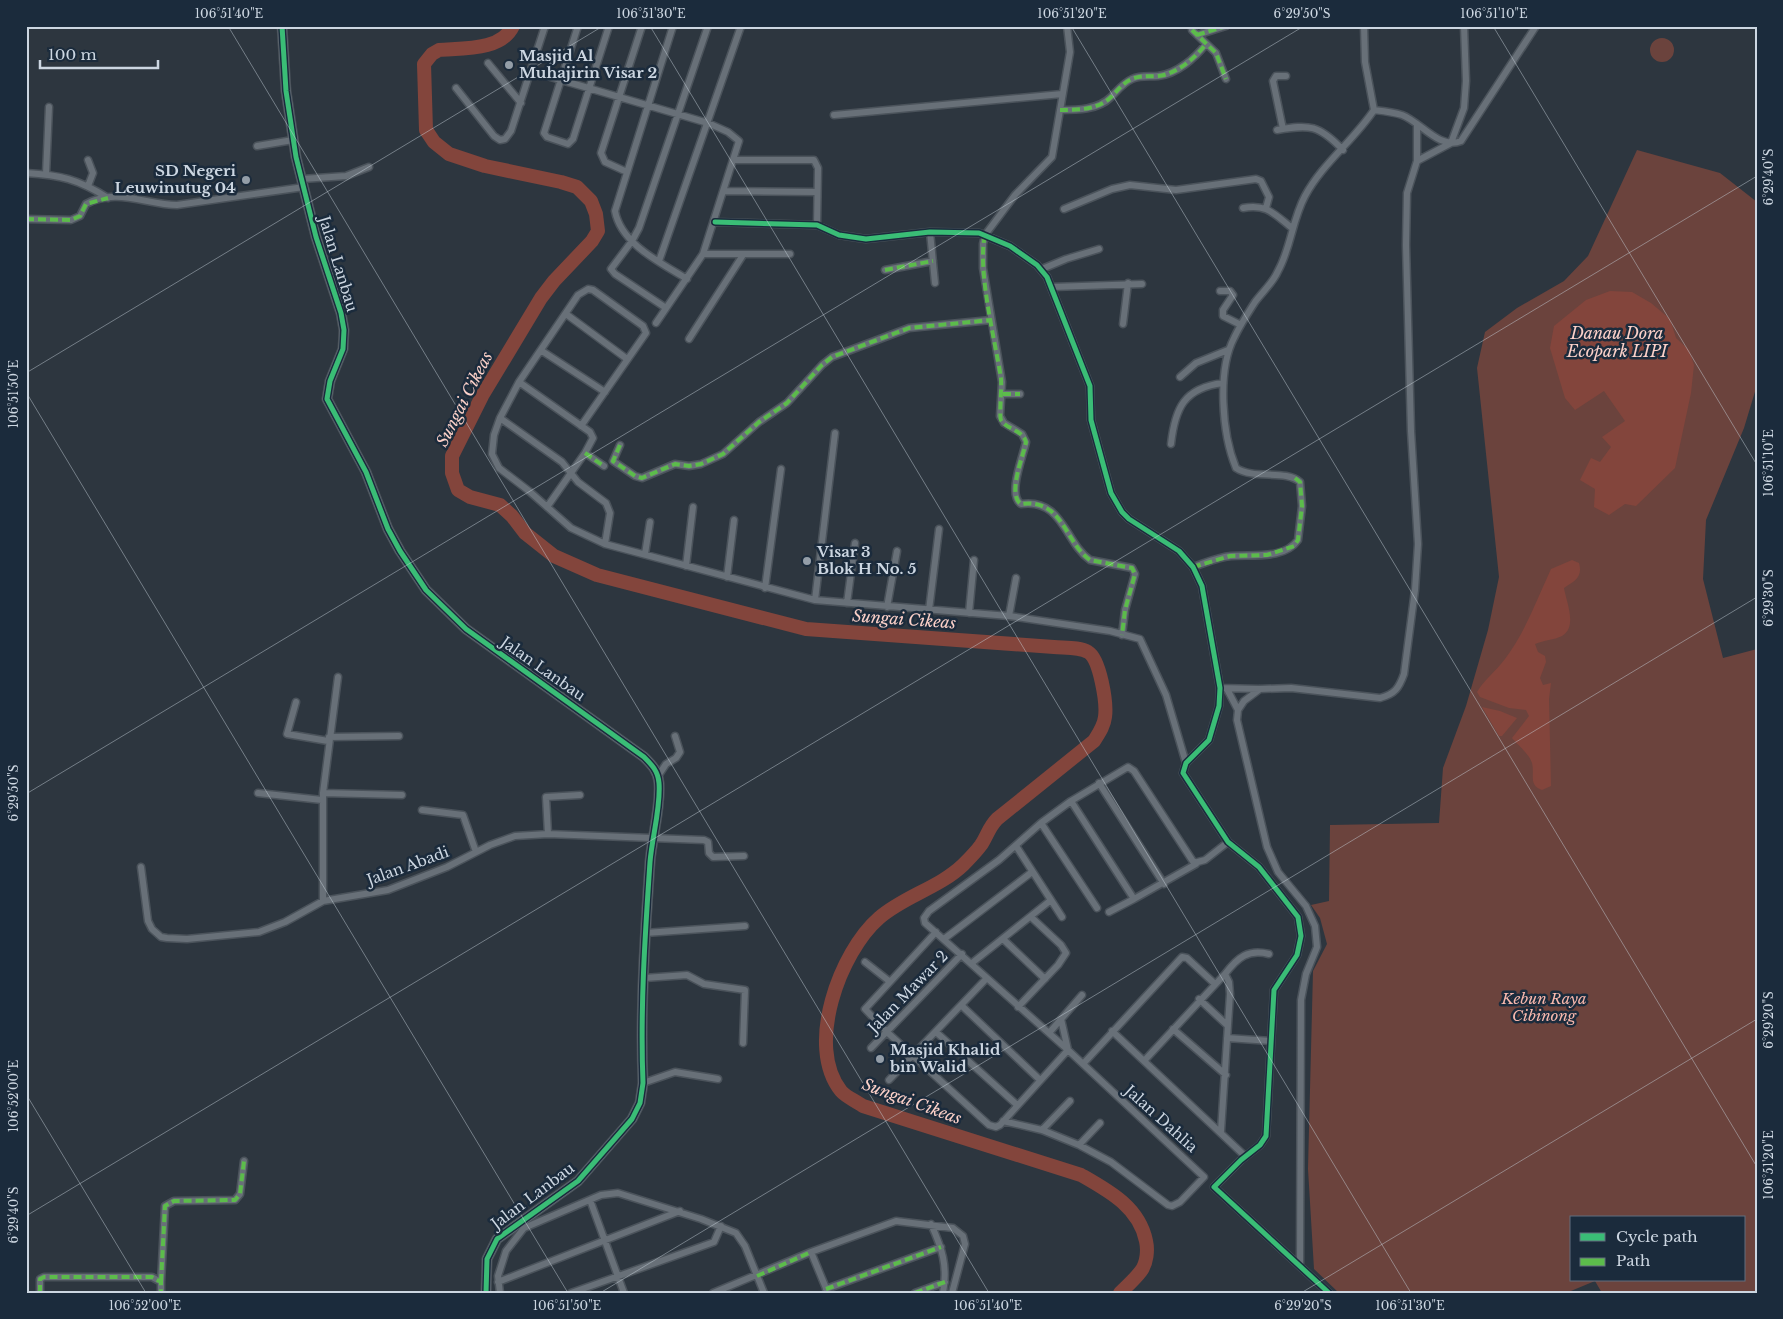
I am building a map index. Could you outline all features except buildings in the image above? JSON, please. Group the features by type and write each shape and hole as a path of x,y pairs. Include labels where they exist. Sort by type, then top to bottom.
{"street":[{"name":"Jalan Lanbau","path":"282,26 285,84 293,140 316,237 340,307 344,330 343,349 330,381 327,400 366,472 382,514 400,551 436,602 466,629 644,757 654,768 658,776 659,793 652,839 645,933 640,1103 632,1119 578,1181 497,1239 487,1259 486,1293"},
{"path":"456,88 485,125 500,140 509,134 521,103 545,26"},
{"path":"578,26 545,131 547,137 568,144 572,142 609,26"},
{"path":"627,172 605,162 601,157 642,26"},
{"path":"673,26 615,211 624,231 632,241 686,279"},
{"path":"666,308 612,270 612,266 632,241 679,115 708,26"},
{"path":"659,261 741,26"},
{"path":"1067,26 1070,52 1052,157 1015,196 985,235 983,268 1003,394 1001,420 1022,434 1026,442 1014,490 1016,501 1021,504 1038,504 1050,510 1090,560 1132,568 1135,574 1125,610 1122,635"},
{"path":"1226,26 1194,32 1218,57 1226,79"},
{"path":"1193,567 1230,556 1267,555 1294,546 1298,540 1302,506 1300,482 1295,478 1248,474 1236,468 1232,459 1223,383 1228,350 1241,325 1278,273 1292,228 1310,187 1343,150 1374,110 1365,62 1364,26"},
{"path":"1451,144 1464,108 1466,81 1464,26"},
{"path":"1416,161 1461,141 1536,26"},
{"path":"1060,110 1098,106 1130,80 1146,76 1165,75 1173,71 1187,62 1206,44"},
{"path":"488,63 521,103"},
{"path":"530,72 648,104 708,123 728,132 739,141 715,222 703,254 656,323"},
{"path":"1286,76 1276,76 1273,81 1280,130 1309,126 1317,128 1324,131 1343,150"},
{"path":"834,115 1062,94"},
{"path":"46,174 49,107"},
{"path":"1374,110 1403,115 1441,140 1451,144"},
{"path":"1223,688 1291,688 1380,698 1394,693 1400,686 1404,674 1415,590 1418,544 1411,431 1406,245 1407,192 1416,161 1417,124"},
{"path":"257,146 293,140"},
{"path":"88,160 93,173 88,186"},
{"path":"734,160 814,160 818,168 817,225"},
{"path":"26,219 71,220 80,216 86,204 108,198 135,197 159,204 178,205 346,176 369,167"},
{"path":"26,173 59,175 88,186 108,198"},
{"path":"1064,209 1112,189 1130,185 1176,190 1256,179 1261,181 1269,197 1266,208"},
{"path":"724,191 817,192"},
{"path":"1243,208 1257,206 1266,208 1292,228"},
{"path":"715,222 817,225 839,235 866,240 930,232 985,235 1010,246 1042,270 1052,287 1090,386 1091,420 1111,493 1122,512 1129,519 1179,551 1193,567 1202,586 1210,637 1223,688 1238,710"},
{"path":"930,232 935,283"},
{"path":"1042,270 1066,259 1099,249"},
{"path":"703,254 790,254"},
{"path":"689,339 744,255"},
{"path":"885,270 934,260"},
{"path":"1123,324 1128,283"},
{"path":"1052,287 1142,284"},
{"path":"581,426 646,333 643,326 593,290 588,289 578,295 542,351 519,382 500,418 493,446 494,462 499,468 571,528 605,544 814,600 1009,616 1090,628 1140,639 1166,695 1186,763"},
{"path":"1220,291 1230,291 1233,295 1223,310 1223,316 1241,325"},
{"path":"566,314 627,359"},
{"path":"620,445 613,461 635,476 642,478 675,464 689,466 701,464 723,454 758,422 787,403 822,365 832,357 909,328 936,323 991,320"},
{"path":"1180,377 1196,363 1228,350"},
{"path":"542,351 605,392"},
{"path":"519,382 590,432 592,438 585,452 547,507"},
{"path":"1171,444 1176,415 1188,396 1199,388 1223,383"},
{"path":"1003,394 1020,394"},
{"path":"500,418 562,462 578,482 606,503 610,514 605,544"},
{"path":"814,600 835,433"},
{"path":"585,452 604,466"},
{"path":"765,588 781,469"},
{"path":"686,566 693,507"},
{"path":"727,577 734,520"},
{"path":"645,554 650,522"},
{"path":"929,610 939,529"},
{"path":"847,604 854,543"},
{"path":"887,606 897,551"},
{"path":"969,613 974,560"},
{"path":"1009,616 1016,578"},
{"path":"323,901 322,797 328,739 338,677"},
{"path":"1214,1187 1245,1156 1260,1145 1266,1136 1274,990 1297,955 1301,936 1299,920 1259,867 1228,842 1186,778 1183,770 1186,763 1205,746 1213,732 1223,688"},
{"path":"1260,689 1251,694 1238,710 1237,720 1267,847 1278,872 1306,906 1313,919 1317,937 1317,946 1306,974 1301,1000 1300,1266"},
{"path":"296,702 287,734 328,739 399,736"},
{"path":"658,776 666,764 676,758 680,752 675,736"},
{"path":"1062,917 1016,846 1041,823 1071,801 1128,767 1137,776 1189,858 1196,864"},
{"path":"1099,783 1164,884"},
{"path":"258,793 322,797 402,795"},
{"path":"548,834 546,797 580,795"},
{"path":"1071,801 1134,900"},
{"path":"422,810 463,815 476,852"},
{"path":"1041,823 1097,908"},
{"name":"Jalan Abadi","path":"141,867 148,921 156,932 167,938 187,939 259,932 285,922 323,901 388,890 515,836 548,834 704,840 708,842 709,853 713,857 744,856"},
{"path":"1109,912 1164,884 1205,860 1228,842"},
{"name":"Jalan Dahlia","path":"1016,846 926,914 924,918 925,923 1068,1050 1329,1293"},
{"path":"944,939 1032,872"},
{"path":"972,963 1051,900"},
{"path":"1018,1007 1045,979 1066,953 1061,945 1031,916"},
{"path":"645,933 745,926"},
{"path":"936,932 865,1009 888,1033 989,1125 996,1127 1003,1121 1016,1104 1068,1050 1061,1019"},
{"path":"1003,939 1045,979"},
{"path":"1144,1061 1238,959 1251,952 1270,954"},
{"name":"Jalan Mawar 2","path":"871,1048 888,1033 962,954"},
{"path":"1083,1064 1182,956 1187,958 1215,984"},
{"path":"865,962 890,982"},
{"path":"1221,1131 1230,988 1225,974"},
{"path":"644,978 687,975 704,984 745,990 743,1043"},
{"path":"889,1080 987,978"},
{"path":"1049,1033 1082,995"},
{"path":"1200,1000 1227,1025"},
{"path":"961,1005 1040,1080"},
{"path":"1173,1029 1226,1074"},
{"path":"1112,1031 1221,1131 1245,1156"},
{"path":"936,1032 1016,1104"},
{"path":"1227,1038 1271,1041"},
{"path":"642,1083 675,1072 718,1079"},
{"path":"1042,1130 1070,1101"},
{"path":"1003,1121 1042,1130 1111,1162 1168,1205 1172,1206 1180,1202 1204,1177"},
{"path":"1079,1146 1100,1123"},
{"path":"161,1293 165,1206 174,1201 235,1200 240,1194 244,1161"},
{"path":"500,1293 498,1282 506,1251 518,1234 534,1222 609,1193 618,1193 680,1211 736,1233 741,1239 764,1293"},
{"path":"590,1200 624,1293"},
{"path":"498,1282 680,1211"},
{"path":"713,1293 811,1252 896,1221 931,1224 959,1231 965,1240 952,1293"},
{"path":"931,1224 945,1261 943,1293"},
{"path":"571,1293 618,1278 714,1242 721,1226"},
{"path":"811,1252 827,1291 941,1247"},
{"path":"40,1293 40,1279 44,1277 152,1278 161,1282"},
{"path":"915,1293 945,1282"}],"green space":[{"path":"1662,38 1671,41 1674,50 1671,59 1662,62 1653,59 1650,50 1653,41"},
{"name":"Kebun Raya Cibinong","path":"1637,150 1720,173 1757,202 1757,385 1744,428 1706,520 1703,579 1723,658 1757,649 1757,1293 1602,1293 1596,1282 1746,1282 1746,1216 1570,1216 1570,1282 1593,1282 1566,1293 1339,1293 1314,1269 1308,1169 1313,971 1327,944 1320,918 1311,905 1329,901 1330,825 1439,823 1443,768 1466,706 1488,630 1499,577 1477,368 1485,332 1517,308 1564,281 1588,256"}],"water":[{"name":"Danau Dora Ecopark LIPI","path":"1610,291 1632,292 1651,303 1670,319 1676,338 1689,350 1694,365 1691,393 1675,468 1636,506 1625,504 1609,515 1594,507 1595,489 1580,480 1591,458 1600,462 1611,447 1602,437 1625,421 1604,391 1575,410 1565,398 1550,348 1554,326 1586,300"},
{"path":"1572,560 1579,563 1580,572 1575,581 1564,588 1570,614 1567,632 1562,636 1535,644 1538,652 1545,656 1546,662 1540,678 1543,685 1551,683 1549,699 1551,786 1542,790 1533,782 1531,760 1512,738 1529,716 1526,710 1509,708 1480,697 1477,692 1505,659 1519,638 1551,569"},
{"path":"1482,707 1500,711 1517,718 1502,736 1499,736"}],"waterway":[{"name":"Sungai Cikeas","path":"513,26 500,40 491,44 480,47 439,50 432,54 424,64 426,130 434,142 449,154 485,166 577,187 591,201 596,214 598,231 592,241 554,281 541,298 482,396 452,456 452,473 458,490 470,497 500,505 512,516 525,533 554,556 597,575 806,629 1076,648 1088,652 1096,663 1104,692 1105,717 1104,723 1094,741 997,819 979,848 954,873 889,910 865,933 840,976 832,1000 827,1025 826,1050 831,1072 841,1091 863,1106 1081,1175 1121,1201 1137,1219 1146,1241 1147,1252 1145,1264 1141,1271 1120,1293"}],"marked path":[{"path":"1197,35 1226,26"},
{"path":"1192,30 1216,53 1226,79"},
{"path":"1060,110 1100,105 1132,79 1165,75 1179,69 1197,55 1206,44"},
{"path":"26,219 71,220 80,216 86,204 108,198"},
{"path":"985,235 983,267 1001,378 1000,417 1007,426 1021,434 1026,442 1016,484 1015,493 1017,499 1021,504 1035,504 1046,508 1055,515 1090,560 1132,568 1135,574 1125,610 1122,635"},
{"path":"885,270 933,261"},
{"path":"620,445 613,461 635,476 642,478 675,464 689,466 701,464 723,454 759,422 787,403 822,365 832,357 909,328 991,320"},
{"path":"1003,394 1020,394"},
{"path":"585,453 604,466"},
{"path":"1193,567 1230,556 1267,555 1294,546 1298,540 1302,506 1300,482 1295,478"},
{"path":"161,1282 165,1206 174,1201 235,1200 240,1194 244,1161"},
{"path":"826,1289 941,1247"},
{"path":"757,1276 811,1252"},
{"path":"40,1293 40,1279 44,1277 152,1277 161,1282 161,1293"},
{"path":"915,1293 945,1282"}],"cycle path":[{"path":"282,26 286,91 296,157 316,237 341,313 344,330 343,349 330,381 327,399 366,472 388,529 426,590 466,629 644,757 654,768 658,779 659,802 650,862 645,945 642,1028 643,1083 640,1103 632,1119 578,1181 497,1239 487,1259 486,1293"},
{"path":"715,222 817,225 839,235 866,239 930,232 979,233 1010,246 1037,265 1047,277 1090,386 1091,420 1111,493 1122,512 1129,519 1179,551 1193,567 1202,586 1220,688 1219,706 1209,740 1186,763 1183,773 1228,842 1259,867 1298,917 1301,936 1297,955 1274,990 1266,1136 1260,1145 1241,1160 1214,1187 1329,1293"}],"place":[{"name":"Masjid Al Muhajirin Visar 2","path":"509,65"},
{"name":"SD Negeri Leuwinutug 04","path":"246,180"},
{"name":"Visar 3 Blok H No. 5","path":"807,561"},
{"name":"Masjid Khalid bin Walid","path":"880,1059"}]}
